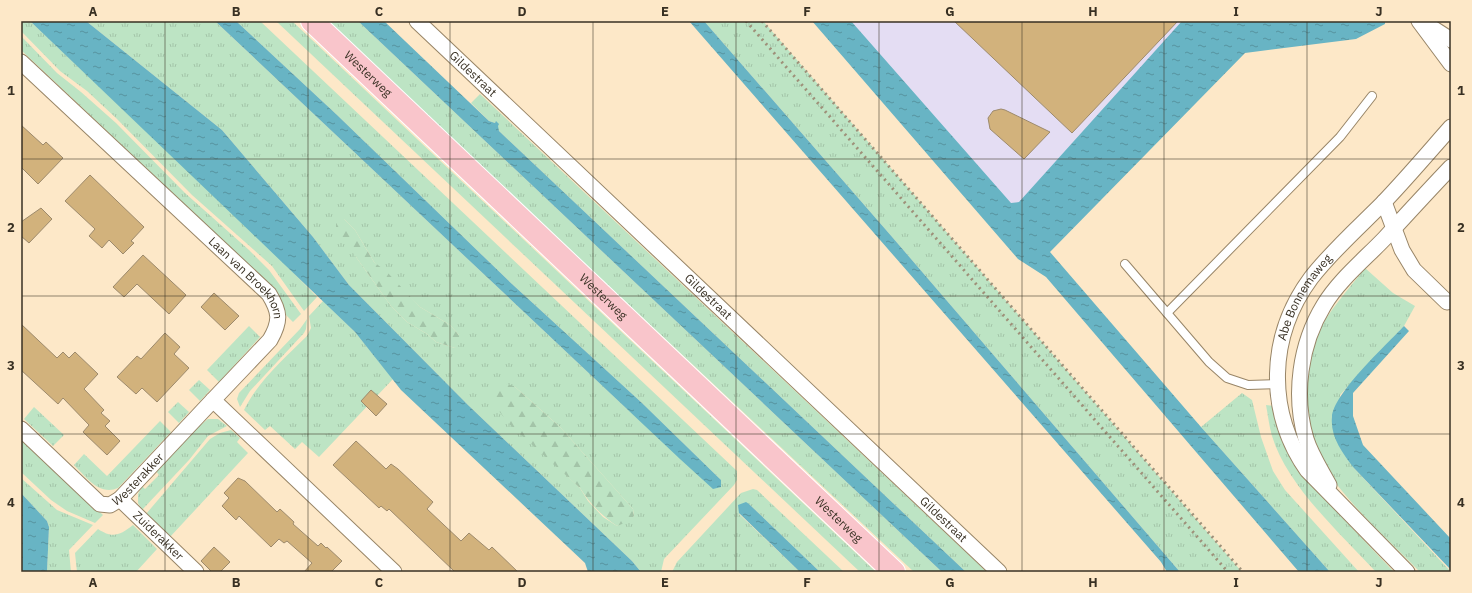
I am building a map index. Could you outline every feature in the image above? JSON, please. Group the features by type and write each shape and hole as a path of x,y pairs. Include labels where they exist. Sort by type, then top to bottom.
{"main road":[{"name":"Westerweg","path":"312,21 894,572"}],"street":[{"name":"Gildestraat","path":"417,21 999,572"},
{"path":"1419,21 1451,64"},
{"path":"1422,21 1451,40"},
{"name":"Laan van Broekhorn","path":"21,62 269,294 277,307 278,319 276,330 270,340 213,400"},
{"name":"Abe Bonnemaweg","path":"1407,572 1307,470 1295,452 1284,426 1278,398 1277,384 1281,347 1287,323 1299,297 1312,277 1384,202 1451,127"},
{"name":"Abe Bonnemaweg","path":"1336,499 1306,439 1300,410 1300,380 1305,349 1312,328 1325,304 1350,274 1451,167"},
{"path":"1384,202 1402,250 1414,270 1447,302"},
{"path":"213,400 394,572"},
{"name":"Westerakker","path":"21,429 100,504 110,505 120,499 213,400"},
{"name":"Zuiderakker","path":"120,499 196,572"}],"lane":[{"path":"1167,313 1340,137 1372,96"},
{"path":"1125,264 1209,362 1227,378 1248,385 1277,384"}],"shaded area":[{"path":"833,21 1274,21 1032,247"}],"green space":[{"path":"21,21 30,21 273,252 317,297 304,311 272,266 192,195 116,118 87,91 60,71 21,31"},
{"path":"86,21 215,21 627,409 721,480 642,403 512,284 336,114 236,21 260,21 737,471 737,480 734,485 664,559 661,572 641,572 632,561 468,405 349,285 313,237 222,130","holes":["344,219 355,230 374,262 420,307 450,325 459,335 455,348 436,342 427,334 407,322 391,306 356,257","514,386 560,427 633,509 634,516 617,526 603,517 588,501 580,488 546,456"]},
{"path":"276,21 292,21 876,572 860,572"},
{"path":"326,21 358,21 942,572 914,572"},
{"path":"704,21 763,21 1242,572 1180,572"},
{"path":"21,36 57,73 116,123 185,193 249,250 269,270 301,314 293,322 286,315 279,295 266,281 21,50"},
{"path":"480,94 987,572 966,572 499,131 496,122 489,121 471,103"},
{"path":"344,219 355,230 374,262 387,272 420,307 450,325 459,335 460,344 455,348 436,342 427,334 407,322 391,306 336,229 336,223"},
{"path":"1365,268 1393,293 1415,306 1404,326 1340,395 1353,467 1451,572 1420,572 1355,507 1340,488 1326,469 1308,430 1305,413 1306,376 1312,346 1327,317"},
{"path":"323,301 355,332 393,379 319,457 302,442 295,449 270,426 265,430 244,410 264,380 307,336 311,328 309,316"},
{"path":"307,319 304,333 250,391 240,407 237,399 239,393 300,329"},
{"path":"249,326 260,337 219,382 207,370"},
{"path":"199,380 210,390 200,401 189,390"},
{"path":"502,383 514,386 560,427 633,509 634,516 627,522 617,526 611,522 592,504 580,488 508,423 496,407 491,392"},
{"path":"1242,393 1252,400 1261,437 1273,471 1285,490 1359,572 1330,572 1201,427"},
{"path":"178,402 189,412 179,423 168,412"},
{"path":"1266,405 1274,406 1280,428 1297,470 1394,572 1376,572 1302,491 1279,455 1272,436"},
{"path":"34,407 64,435 53,446 24,419"},
{"path":"208,419 218,419 227,426 208,436 189,460 142,510 138,503 138,494 142,486 145,489 159,475 156,471 198,427"},
{"path":"160,421 171,432 118,488 111,490 93,484 74,465 84,454 107,476"},
{"path":"231,430 240,438 237,442 248,453 170,537 146,514 210,439 220,433"},
{"path":"21,438 103,515 95,523 67,511 51,500 21,472"},
{"path":"21,478 57,510 93,525 69,550 71,572 47,572 49,527 47,521 21,493"},
{"path":"753,489 757,490 844,572 820,572 749,504 739,514 800,572 672,572 677,562 741,493"},
{"path":"133,525 157,549 136,572 77,572 75,553 98,529 112,535 120,533"}],"water":[{"path":"30,21 86,21 222,130 313,237 349,285 468,405 632,561 641,572 588,572 585,563 401,390 355,332"},
{"path":"215,21 236,21 336,114 512,284 642,403 721,480 721,487 713,489 680,459"},
{"path":"358,21 384,21 489,121 495,123 496,121 499,124 499,131 966,572 942,572"},
{"path":"689,21 704,21 1180,572 1167,572 1161,562"},
{"path":"812,21 851,21 1011,203 1019,202 1182,21 1385,21 1385,24 1356,39 1245,53 1050,252 1201,427 1330,572 1299,572 1046,277 1018,259"},
{"path":"1404,326 1409,331 1353,393 1353,416 1363,445 1451,539 1451,570 1353,467 1341,450 1333,431 1332,417 1341,396 1350,383"},
{"path":"21,493 47,521 49,527 47,572 21,572"},
{"path":"746,502 820,572 800,572 739,513 738,505"}],"building":[{"path":"954,21 1178,21 1072,133"},
{"path":"1001,109 1050,132 1024,159 990,129 988,118 993,111"},
{"path":"21,125 43,145 46,142 63,158 38,184 21,167"},
{"path":"90,175 144,227 131,241 134,243 123,254 109,240 102,248 89,236 95,229 65,201"},
{"path":"41,208 52,219 29,243 21,236 21,222"},
{"path":"143,255 186,295 169,314 137,284 124,297 113,287"},
{"path":"214,293 239,316 225,330 201,307"},
{"path":"21,324 57,358 63,352 69,358 75,352 98,374 84,389 104,410 101,413 110,421 105,426 120,441 107,455 83,432 89,425 63,398 58,404 21,370"},
{"path":"165,333 180,347 174,354 189,368 157,402 142,388 136,394 117,377 137,356 141,359"},
{"path":"371,390 387,404 376,416 361,401"},
{"path":"356,441 386,469 391,464 398,469 433,502 427,509 461,541 469,533 489,550 492,547 518,572 455,572 389,509 387,511 381,506 379,508 333,465"},
{"path":"238,478 245,481 277,512 280,509 294,522 293,524 318,546 321,543 342,561 331,572 304,572 312,563 287,541 284,543 279,539 271,547 239,516 236,520 222,506 229,498 224,493"},
{"path":"214,547 230,562 220,572 212,572 201,561"}],"railway":[{"path":"746,21 1228,572"},
{"path":"762,21 1243,572"}]}
